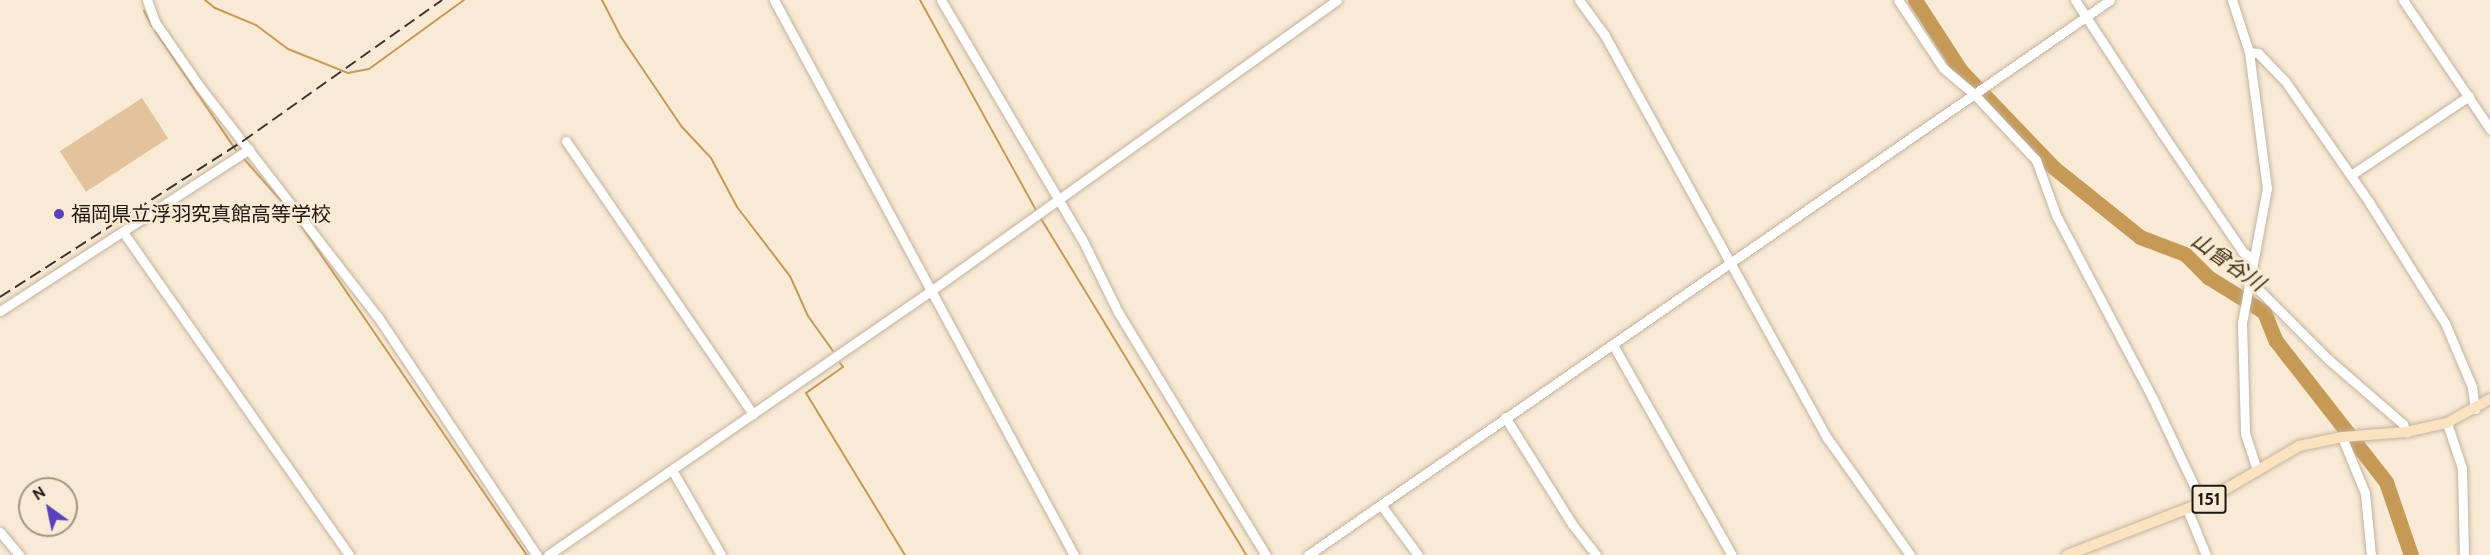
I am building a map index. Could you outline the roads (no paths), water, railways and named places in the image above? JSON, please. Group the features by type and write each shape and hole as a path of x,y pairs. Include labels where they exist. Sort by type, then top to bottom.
{"main road":[{"name":"151","path":"2071,554 2202,503 2299,446 2349,436 2406,432 2447,423 2490,399"}],"street":[{"path":"147,0 155,22 378,317 537,555"},
{"path":"774,0 1074,555"},
{"path":"941,0 1058,202 1082,239 1118,312 1266,555"},
{"path":"548,555 1058,202 1337,0"},
{"path":"1579,0 1604,34 1828,439 1910,555"},
{"path":"1898,0 1943,68 1978,92 2039,164 2056,215 2152,397 2202,503"},
{"path":"2075,0 2243,252 2253,259"},
{"path":"1308,555 2110,0"},
{"path":"2232,0 2249,52 2267,188 2264,220 2244,304 2245,433 2257,470"},
{"path":"2403,0 2490,129"},
{"path":"2249,52 2258,52 2285,81 2351,176 2445,323 2472,387 2475,409"},
{"path":"2351,176 2469,96"},
{"path":"566,141 753,414"},
{"path":"0,311 249,149"},
{"path":"123,232 349,555"},
{"path":"2247,289 2257,288 2328,359 2403,424 2406,432"},
{"path":"1613,345 1732,555"},
{"path":"1505,417 1572,524 1596,555"},
{"path":"2447,423 2462,468 2464,555"},
{"path":"2349,436 2365,493 2371,555"},
{"path":"672,470 721,555"},
{"path":"1381,505 1418,555"},
{"path":"2187,509 2206,555"},
{"path":"0,532 20,555"}],"waterway":[{"path":"205,0 215,8 256,25 288,49 348,73 369,69 464,0"},
{"path":"602,0 621,37 682,127 711,158 737,207 790,276 808,316 833,351"},
{"path":"920,0 1037,212"},
{"name":"山曾谷川","path":"1915,0 1961,71 2053,167 2140,237 2185,254 2208,277 2264,312 2276,341 2386,482 2411,555"},
{"path":"144,11 152,26"},
{"path":"155,31 236,150"},
{"path":"244,159 291,212"},
{"path":"1040,217 1246,555"},
{"path":"298,221 527,555"},
{"path":"840,363 843,367 806,393 905,555"}],"railway":[{"path":"0,297 243,141 442,0"}],"place":[{"name":"福岡県立浮羽究真館高等学校","path":"59,214"}]}
